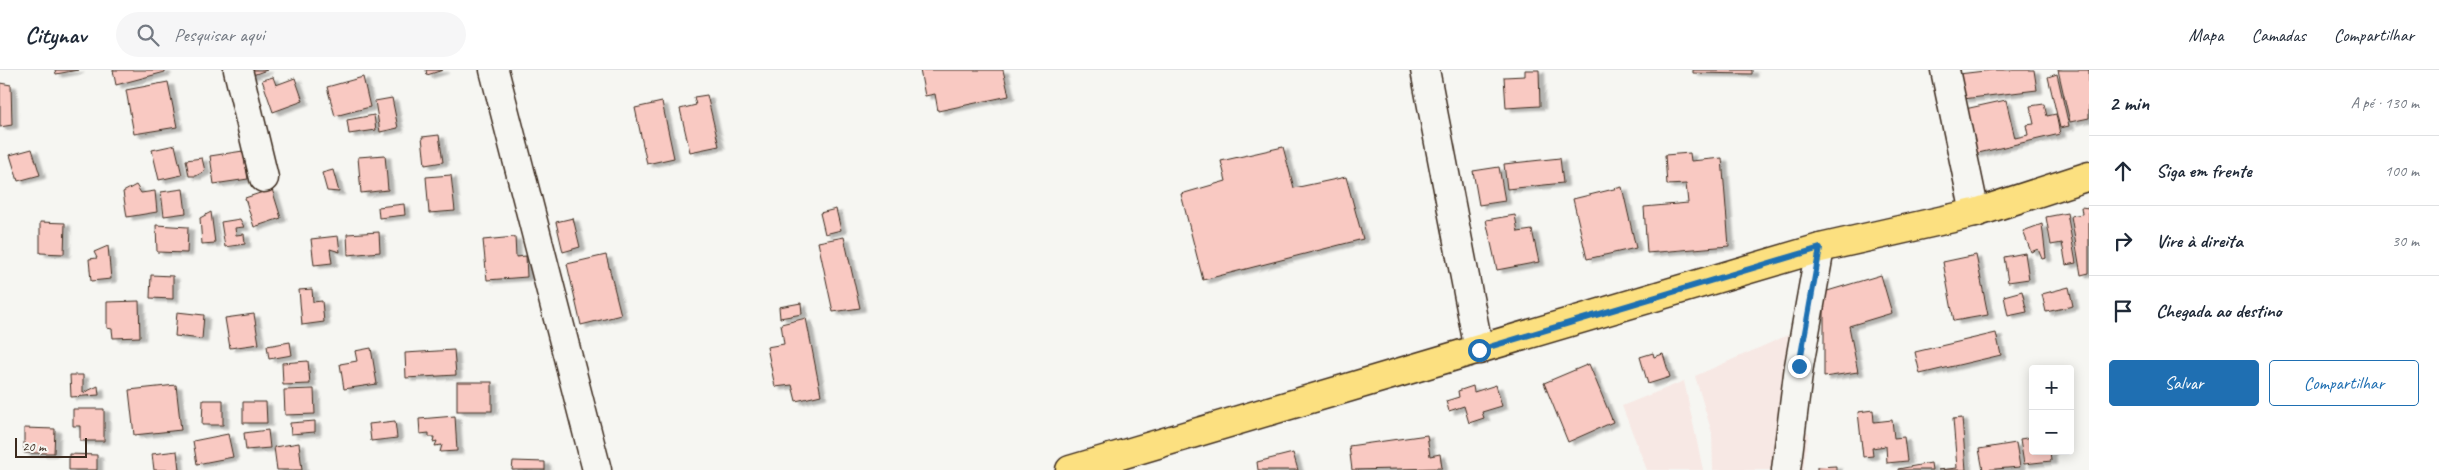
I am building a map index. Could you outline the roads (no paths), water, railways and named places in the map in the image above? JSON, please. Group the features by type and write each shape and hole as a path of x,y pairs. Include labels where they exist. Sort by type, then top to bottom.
{"main road":[{"path":"1070,470 1820,248 1975,213 2089,176"}],"street":[{"path":"238,70 264,178"},
{"path":"494,70 597,470"},
{"path":"1425,70 1479,350"},
{"path":"1945,70 1975,213"},
{"path":"1786,470 1799,366 1820,248"}]}
